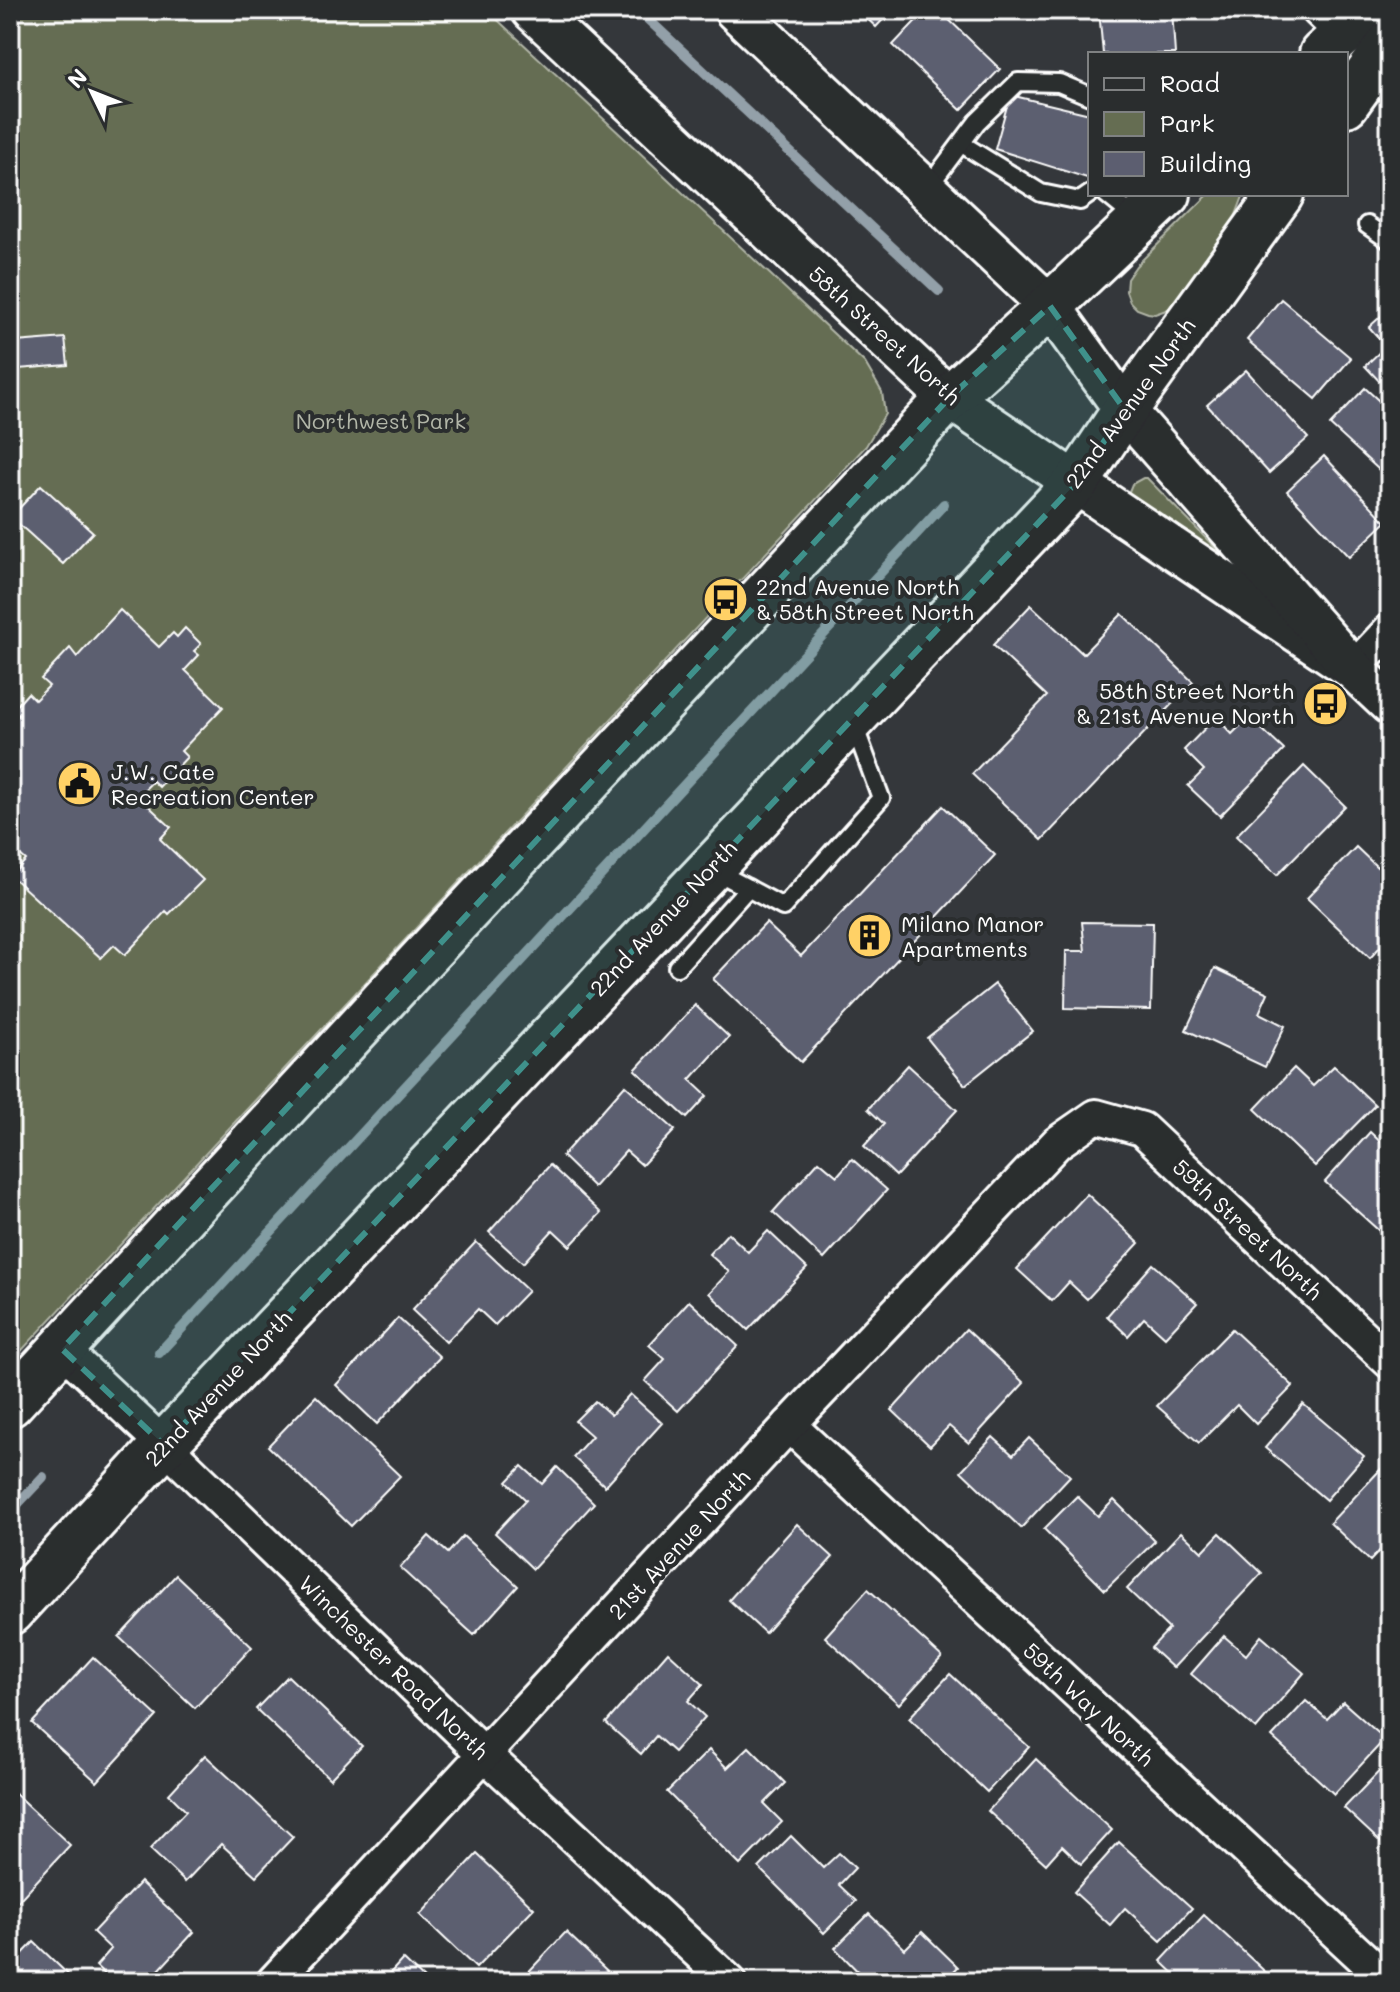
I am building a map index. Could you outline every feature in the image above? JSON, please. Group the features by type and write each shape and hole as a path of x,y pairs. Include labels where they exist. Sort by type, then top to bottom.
{"main road":[{"path":"1348,101 1390,43"},
{"name":"22nd Avenue North","path":"10,1612 164,1445 729,878 852,719 1077,482 1125,410 1280,196"},
{"path":"10,1404 949,398 1154,208"}],"street":[{"name":"58th Street North","path":"532,10 949,398 1353,669"},
{"name":"58th Street North","path":"735,10 1050,306 1125,410 1353,669 1390,704"},
{"path":"1353,669 1390,630"},
{"name":"59th Street North","path":"1096,1116 1142,1129 1390,1362"},
{"name":"21st Avenue North","path":"273,1982 789,1425 1057,1143 1096,1116"},
{"name":"Winchester Road North","path":"62,1349 484,1754 730,1982"},
{"name":"59th Way North","path":"789,1425 1389,1982"}],"lane":[{"path":"926,190 977,122 1018,82 1059,83 1088,95"},
{"path":"962,144 1041,193 1080,201 1088,195"},
{"path":"1113,196 1154,208"},
{"path":"1367,225 1390,241"},
{"path":"677,967 729,878 783,907 881,798 852,719"}],"highlighted area":[{"path":"1050,306 1125,410 1077,482 164,1445 62,1349 949,398"}],"green space":[{"name":"Northwest Park","path":"10,10 487,10 865,363 882,392 885,414 866,446 10,1363"},
{"path":"1207,196 1243,196 1229,233 1171,307 1155,314 1137,309 1130,302 1126,291 1127,279 1136,266"},
{"path":"1147,478 1232,565 1127,496 1132,484"}],"building":[{"path":"858,10 892,10 876,27"},
{"path":"926,10 939,10 1000,69 961,110 893,45"},
{"path":"1099,10 1172,10 1175,52 1103,52"},
{"path":"1010,95 1088,114 1088,178 995,149"},
{"path":"1281,299 1351,358 1316,399 1247,340"},
{"path":"1390,308 1390,378 1383,385 1365,366 1386,346 1369,327"},
{"path":"65,338 68,365 18,369 16,342"},
{"path":"1246,370 1308,438 1269,473 1207,405"},
{"path":"1365,388 1390,411 1390,480 1330,425"},
{"path":"1324,456 1386,522 1349,557 1287,491"},
{"path":"41,485 93,532 63,564 11,517"},
{"path":"1031,605 1083,654 1122,614 1193,682 1042,840 972,774 1047,696 993,645"},
{"name":"J.W. Cate Recreation Center","path":"120,610 159,647 173,633 177,637 185,628 201,644 194,651 199,655 185,670 223,707 181,751 187,757 159,787 153,781 138,796 171,827 160,839 203,880 169,914 166,911 125,955 114,945 101,958 11,876 26,860 17,852 10,859 10,726 19,715 13,710 28,693 35,700 49,686 41,679 70,648 77,657"},
{"path":"1216,717 1232,734 1249,717 1284,750 1220,816 1188,786 1204,770 1184,750"},
{"path":"1304,766 1345,806 1277,875 1236,836"},
{"name":"Milano Manor Apartments","path":"943,806 995,855 801,1062 713,979 766,923 801,956"},
{"path":"1356,847 1377,867 1390,852 1390,936 1370,958 1307,898"},
{"path":"1082,922 1153,923 1151,1010 1065,1008 1066,951 1085,951"},
{"path":"1215,968 1268,993 1259,1013 1285,1026 1265,1067 1186,1030"},
{"path":"995,984 1033,1031 965,1085 927,1038"},
{"path":"695,1005 729,1037 690,1080 707,1096 687,1118 635,1070"},
{"path":"908,1065 957,1110 896,1176 864,1146 884,1124 868,1109"},
{"path":"1334,1066 1375,1105 1315,1166 1255,1109 1294,1068 1313,1086"},
{"path":"625,1085 675,1130 642,1165 626,1151 594,1187 562,1156"},
{"path":"1370,1132 1390,1151 1390,1235 1387,1238 1325,1182"},
{"path":"852,1159 887,1190 824,1259 773,1212 819,1161 837,1176"},
{"path":"550,1165 601,1213 570,1246 553,1230 523,1263 489,1232"},
{"path":"1087,1194 1139,1243 1087,1299 1069,1282 1052,1301 1017,1269"},
{"path":"768,1231 807,1268 748,1330 709,1293 729,1272 709,1254 728,1233 748,1252"},
{"path":"476,1242 528,1291 495,1325 478,1309 446,1342 412,1310"},
{"path":"1153,1264 1197,1303 1165,1337 1144,1318 1128,1336 1107,1316"},
{"path":"689,1301 738,1346 678,1411 645,1381 665,1359 649,1345"},
{"path":"398,1318 440,1357 377,1424 336,1385"},
{"path":"966,1329 1024,1383 969,1443 949,1426 930,1446 892,1410"},
{"path":"1232,1329 1293,1386 1256,1424 1237,1405 1199,1443 1157,1406"},
{"path":"630,1394 662,1423 605,1486 573,1457 592,1436 575,1421 595,1401 611,1415"},
{"path":"316,1396 400,1476 351,1526 268,1446"},
{"path":"1303,1404 1364,1456 1326,1500 1265,1448"},
{"path":"993,1437 1013,1455 1029,1438 1070,1476 1021,1528 961,1471"},
{"path":"522,1466 542,1484 557,1467 594,1503 533,1569 495,1533 526,1500 507,1482"},
{"path":"1381,1469 1390,1477 1390,1546 1387,1543 1370,1561 1330,1523"},
{"path":"1077,1496 1098,1516 1114,1500 1155,1541 1105,1590 1044,1529"},
{"path":"797,1524 833,1557 765,1633 729,1600"},
{"path":"1181,1532 1202,1552 1220,1533 1262,1573 1173,1668 1151,1648 1169,1629 1127,1589"},
{"path":"429,1536 448,1553 463,1536 518,1586 474,1635 400,1568"},
{"path":"176,1575 252,1647 195,1708 119,1637"},
{"path":"868,1589 942,1657 899,1704 825,1637"},
{"path":"1224,1636 1246,1655 1261,1636 1304,1673 1256,1729 1191,1674"},
{"path":"668,1652 703,1684 688,1701 705,1717 674,1752 656,1736 641,1754 606,1723"},
{"path":"93,1657 157,1716 97,1782 32,1723"},
{"path":"950,1674 1029,1747 987,1792 909,1718"},
{"path":"288,1676 362,1746 330,1779 256,1709"},
{"path":"1306,1701 1327,1719 1343,1702 1385,1739 1334,1794 1272,1737"},
{"path":"749,1747 785,1783 764,1804 782,1822 740,1865 667,1792 709,1750 727,1768"},
{"path":"205,1755 293,1837 256,1876 221,1844 185,1882 150,1849 186,1811 169,1794"},
{"path":"1036,1759 1112,1830 1081,1864 1062,1846 1046,1864 988,1811"},
{"path":"1390,1760 1390,1851 1344,1808"},
{"path":"10,1789 70,1845 10,1910"},
{"path":"791,1836 823,1868 839,1853 855,1868 839,1885 856,1901 824,1933 759,1868"},
{"path":"1119,1842 1192,1908 1161,1941 1125,1908 1110,1925 1074,1892"},
{"path":"477,1854 534,1908 476,1968 420,1915"},
{"path":"140,1882 194,1932 148,1982 113,1982 96,1966 111,1949 93,1932"},
{"path":"869,1914 905,1949 922,1932 958,1967 943,1982 868,1982 835,1948"},
{"path":"1204,1915 1274,1980 1183,1982 1161,1961"},
{"path":"566,1932 619,1982 519,1982"},
{"path":"34,1942 76,1982 10,1982 10,1967"},
{"path":"403,1959 427,1982 382,1982"}],"waterway":[{"path":"638,10 939,291"},
{"path":"159,1353 944,504"},
{"path":"10,1512 43,1477"}],"place":[{"name":"22nd Avenue North & 58th Street North","path":"725,599"},
{"name":"58th Street North & 21st Avenue North","path":"1325,703"},
{"name":"J.W. Cate Recreation Center","path":"80,784"},
{"name":"Milano Manor Apartments","path":"870,936"}]}
